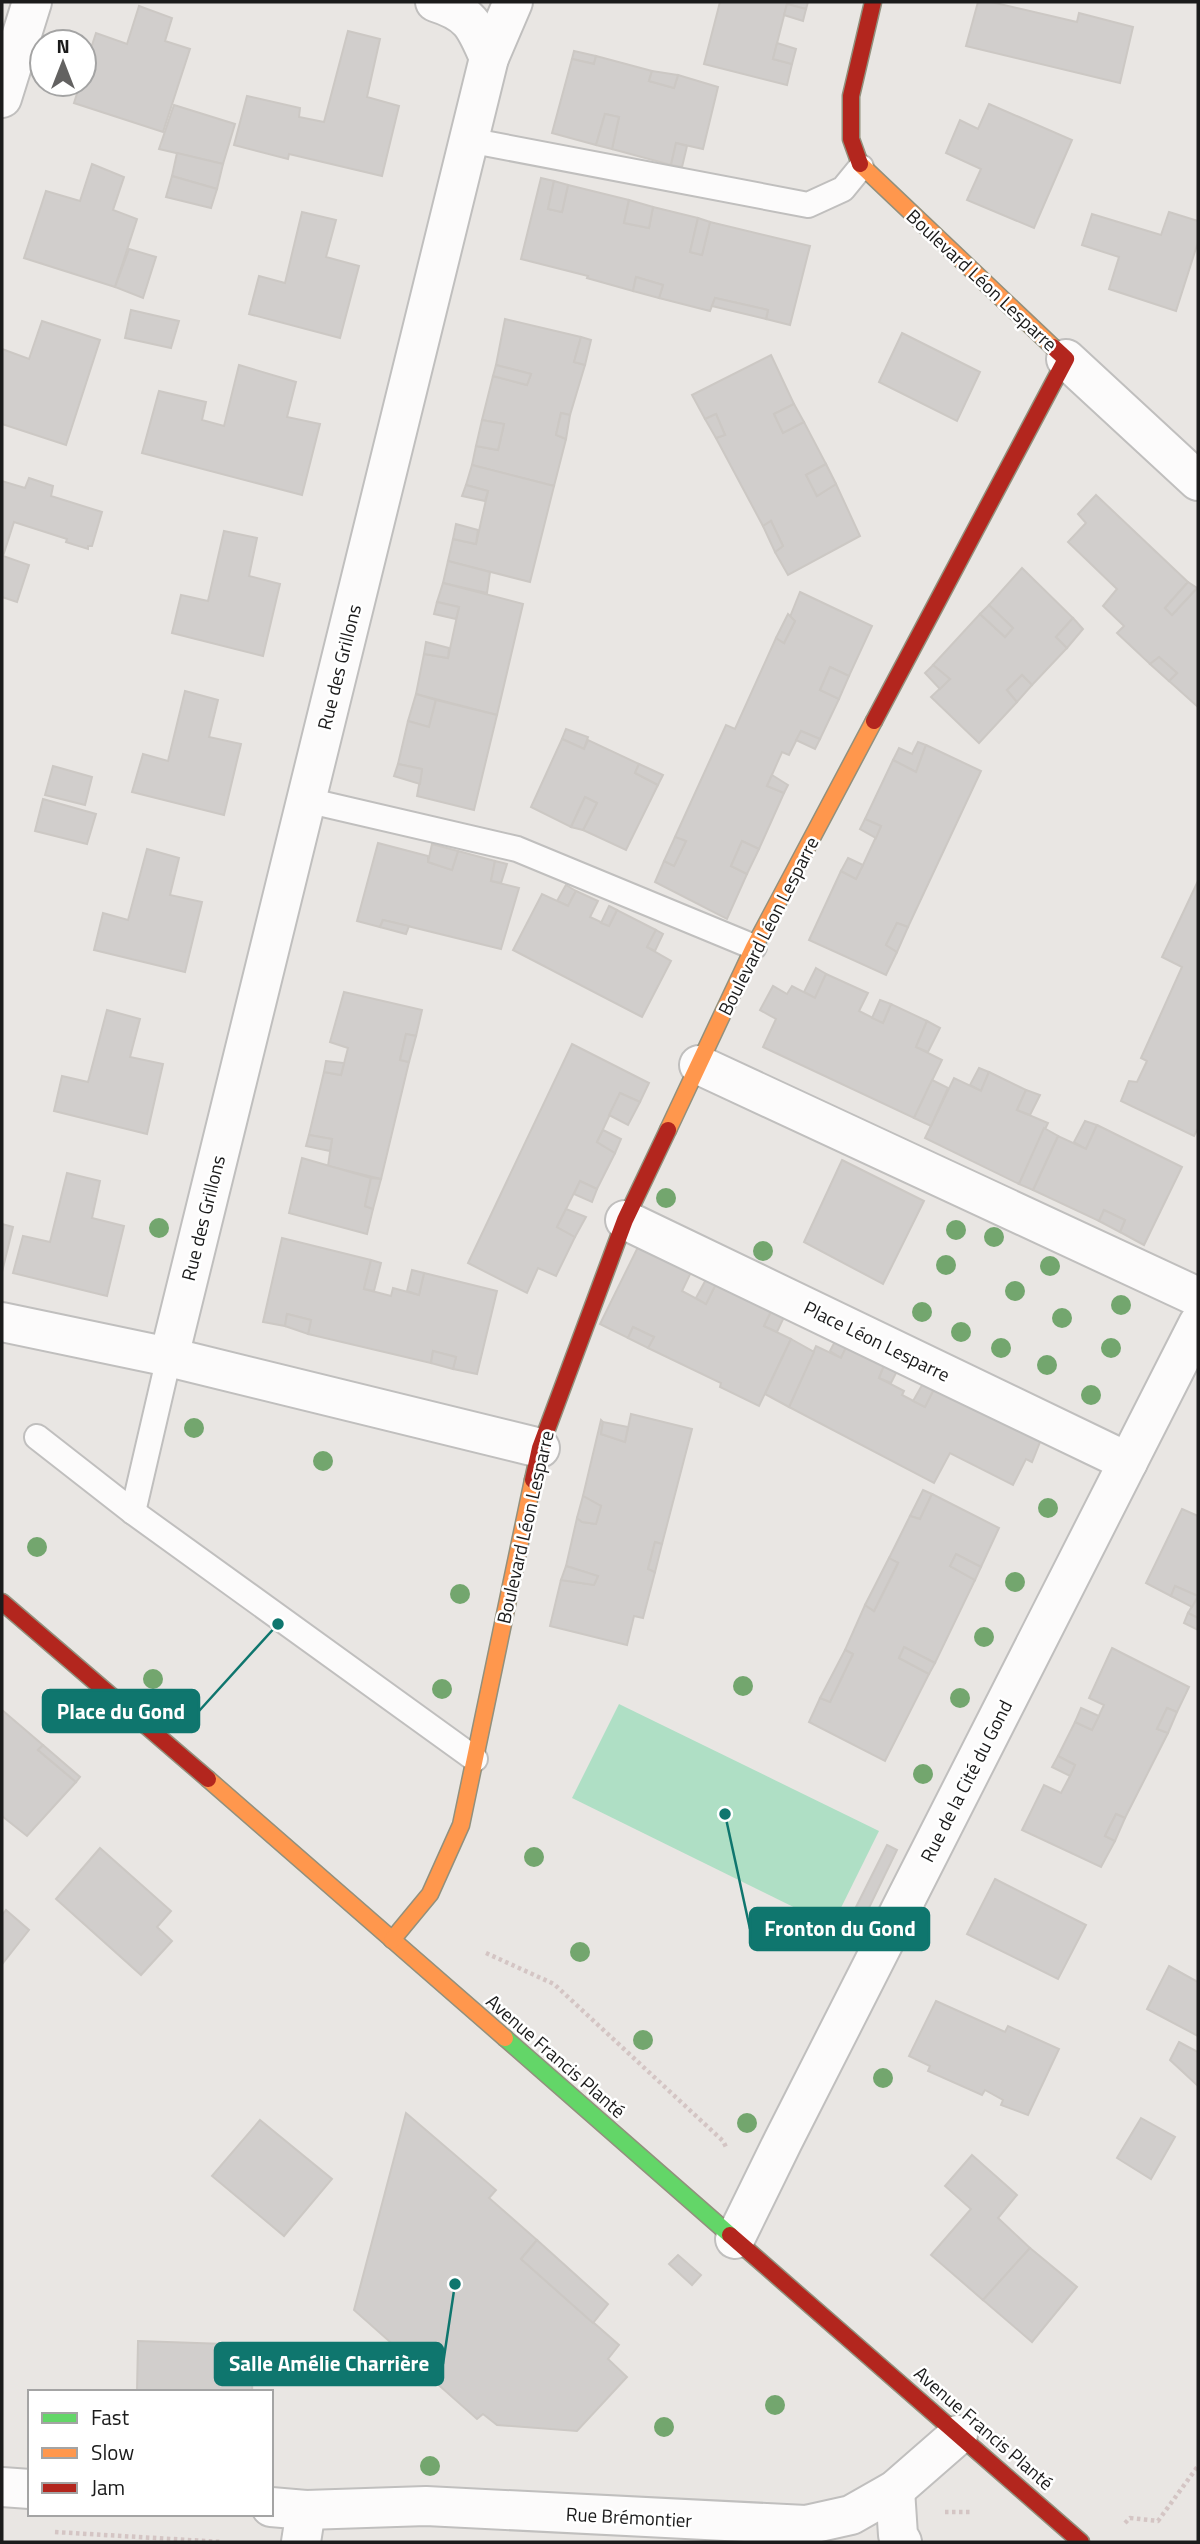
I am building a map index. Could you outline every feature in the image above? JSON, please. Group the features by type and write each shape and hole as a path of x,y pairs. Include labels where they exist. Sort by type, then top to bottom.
{"street":[{"path":"2,99 32,2"},
{"path":"435,2 456,9 476,29 489,58"},
{"path":"489,58 513,2"},
{"path":"861,167 851,139 851,96 873,2"},
{"name":"Rue des Grillons","path":"169,1357 489,58"},
{"name":"Boulevard Léon Lesparre","path":"392,1940 430,1894 461,1825 540,1448 625,1220 754,947 1066,359 861,167"},
{"path":"1066,359 1198,481"},
{"path":"699,1065 1198,1297"},
{"name":"Place Léon Lesparre","path":"625,1220 1128,1462"},
{"path":"2,1322 169,1357 540,1448"},
{"name":"Rue de la Cité du Gond","path":"735,2239 1198,1324"},
{"name":"Avenue Francis Planté","path":"2,1602 1081,2542"},
{"name":"Rue Brémontier","path":"293,2520 426,2506 806,2525 851,2515 895,2490 958,2435"},
{"path":"2,2487 28,2489"},
{"path":"895,2490 900,2538"}],"lane":[{"path":"468,140 808,205 843,189 861,167"},
{"path":"306,800 517,849 754,947"},
{"path":"133,1512 169,1357"},
{"path":"37,1437 133,1512 475,1759"}],"path":[{"path":"482,1951 554,1984 723,2141 755,2200"},
{"path":"1123,2526 1130,2518 1158,2521 1198,2466"},
{"path":"900,2538 936,2512 1048,2513"},
{"path":"43,2531 222,2542"}],"green space":[{"path":"619,1704 879,1831 832,1926 572,1798"}],"building":[{"path":"720,2 808,2 806,9 787,4 773,59 792,64 787,85 704,64"},
{"path":"978,2 991,2 1077,22 1079,13 1133,27 1120,83 966,46"},
{"path":"787,4 806,9 803,21 784,15"},
{"path":"139,6 172,18 165,41 190,49 163,132 74,103 76,98 98,98 98,34 127,44"},
{"path":"348,31 380,39 367,97 399,106 382,176 289,154 288,159 234,145 247,96 300,108 299,117 324,122"},
{"path":"777,43 796,49 792,64 773,59"},
{"path":"574,51 596,56 594,64 572,59"},
{"path":"596,56 652,71 649,81 674,88 678,75 718,87 703,149 676,143 671,165 612,149 619,117 605,114 596,145 552,133 572,59 594,64"},
{"path":"652,71 678,75 674,88 649,81"},
{"path":"989,104 1072,140 1034,228 967,200 981,169 946,153 960,120 978,129"},
{"path":"174,105 235,124 223,164 159,149"},
{"path":"605,114 619,117 612,149 596,145"},
{"path":"676,143 687,146 682,167 671,165"},
{"path":"177,153 223,164 217,189 172,176"},
{"path":"92,164 124,177 113,210 137,219 115,287 24,258 46,191 80,201"},
{"path":"172,176 217,189 211,208 166,197"},
{"path":"541,178 554,181 548,209 562,212 568,185 629,200 624,223 649,228 653,207 698,218 690,252 702,255 710,222 810,246 790,325 766,319 768,310 715,298 710,311 659,298 663,285 636,277 633,291 521,259"},
{"path":"554,181 568,185 562,212 548,209"},
{"path":"629,200 653,207 649,228 624,223"},
{"path":"302,212 336,220 326,257 359,266 340,338 249,314 259,276 285,283"},
{"path":"1169,212 1198,221 1198,242 1176,311 1109,289 1119,257 1082,245 1092,214 1161,235"},
{"path":"698,218 710,222 702,255 690,252"},
{"path":"129,249 156,257 143,298 115,287"},
{"path":"636,277 663,285 659,298 633,291"},
{"path":"715,298 768,310 766,319 712,306"},
{"path":"131,310 179,321 171,348 125,338"},
{"path":"505,319 581,337 574,362 585,365 570,415 561,413 556,435 566,439 554,486 472,465 476,446 498,450 504,424 482,420 493,376 527,385 531,374 496,365"},
{"path":"42,321 100,340 66,445 2,424 2,349 29,359"},
{"path":"902,333 980,372 957,421 879,382"},
{"path":"581,337 591,340 585,365 574,362"},
{"path":"771,355 794,404 774,414 783,433 804,422 826,464 806,475 817,496 836,484 860,536 788,575 775,552 783,546 771,521 763,526 716,438 725,435 716,414 705,419 692,395"},
{"path":"239,365 296,382 287,417 320,424 302,495 142,453 159,391 206,402 202,420 224,426"},
{"path":"496,365 531,374 527,385 493,376"},
{"path":"794,404 804,422 783,433 774,414"},
{"path":"561,413 570,415 566,439 556,435"},
{"path":"716,414 725,435 716,438 705,419"},
{"path":"482,420 504,424 498,450 476,446"},
{"path":"826,464 836,484 817,496 806,475"},
{"path":"472,465 554,486 530,582 448,561 453,539 476,544 488,491 466,485"},
{"path":"29,478 53,486 51,496 102,512 92,546 88,546 88,549 66,542 67,539 14,522 3,556 29,565 17,602 2,597 2,481 25,488"},
{"path":"466,485 488,491 485,501 462,496"},
{"path":"1096,495 1188,582 1165,608 1172,615 1198,589 1198,707 1169,681 1177,673 1159,657 1150,664 1117,633 1124,626 1103,606 1117,589 1068,542 1086,523 1078,514"},
{"path":"771,521 783,546 775,552 763,526"},
{"path":"456,524 478,530 476,544 453,539"},
{"path":"224,531 257,538 249,576 280,584 263,656 172,633 181,595 208,601"},
{"path":"448,561 490,572 487,593 443,583"},
{"path":"1022,568 1073,618 1056,637 1067,648 1032,685 1022,675 1007,690 1017,702 979,743 931,697 950,679 933,665 980,614 1005,637 1013,628 989,605"},
{"path":"1188,582 1197,588 1172,615 1165,608"},
{"path":"443,583 523,604 497,715 416,694 424,654 448,658 459,607 437,602"},
{"path":"800,592 872,626 849,676 830,667 820,690 839,699 820,739 801,731 789,755 782,752 767,786 784,793 759,849 742,841 731,866 747,874 727,919 655,882 664,861 674,866 686,841 675,837 726,725 735,729 776,638 784,643 795,621 790,617"},
{"path":"437,602 459,607 456,619 434,614"},
{"path":"989,605 1013,628 1005,637 980,614"},
{"path":"788,614 795,621 784,643 776,638"},
{"path":"1073,618 1083,629 1067,648 1056,637"},
{"path":"426,642 449,648 448,658 424,654"},
{"path":"1159,657 1177,673 1169,681 1150,664"},
{"path":"933,665 950,679 940,689 925,673"},
{"path":"830,667 849,676 839,699 820,690"},
{"path":"1022,675 1032,685 1017,702 1007,690"},
{"path":"185,691 218,700 209,737 241,744 224,815 132,792 143,754 168,761"},
{"path":"416,694 436,700 429,727 408,721"},
{"path":"436,700 497,715 474,810 417,796 422,769 398,764 408,721 429,727"},
{"path":"566,729 588,737 584,749 562,739"},
{"path":"801,731 820,739 815,749 796,740"},
{"path":"562,739 584,749 588,740 639,764 635,773 658,785 626,850 583,830 597,803 585,797 571,827 531,807"},
{"path":"918,742 926,745 916,772 893,760 899,748 912,754"},
{"path":"926,745 981,771 908,927 897,923 886,945 897,952 886,975 809,940 841,871 856,879 863,865 881,826 865,819 893,760 916,772"},
{"path":"398,764 422,769 420,784 394,776"},
{"path":"639,764 663,775 658,785 635,773"},
{"path":"53,766 92,777 85,805 45,795"},
{"path":"772,775 788,785 784,793 767,786"},
{"path":"585,797 597,803 583,830 571,827"},
{"path":"43,799 96,814 87,844 35,831"},
{"path":"865,819 881,826 876,838 860,829"},
{"path":"675,837 686,841 674,866 664,861"},
{"path":"742,841 759,849 747,874 731,866"},
{"path":"378,843 428,856 428,862 452,870 458,851 495,861 491,881 519,888 501,949 383,920 380,927 357,921"},
{"path":"432,844 458,851 452,870 428,862"},
{"path":"147,849 179,858 170,895 202,902 185,972 94,950 103,913 128,920"},
{"path":"848,858 863,865 856,879 841,871"},
{"path":"495,861 507,864 501,883 491,881"},
{"path":"1198,881 1198,1128 1194,1136 1121,1101 1129,1081 1137,1082 1147,1061 1141,1058 1182,967 1162,957"},
{"path":"566,885 576,891 568,906 557,901"},
{"path":"576,891 598,901 590,917 609,926 617,910 656,930 647,947 671,961 642,1017 513,950 542,894 568,906"},
{"path":"609,906 617,910 609,926 601,923"},
{"path":"383,920 409,926 406,934 380,927"},
{"path":"897,923 908,927 897,952 886,945"},
{"path":"656,930 663,934 655,951 647,947"},
{"path":"816,968 826,974 815,998 804,992"},
{"path":"826,974 868,993 859,1011 883,1023 891,1004 927,1021 916,1047 942,1060 914,1118 763,1047 776,1019 760,1010 773,986 787,994 792,986 815,998"},
{"path":"344,992 422,1010 416,1036 406,1034 400,1060 409,1062 381,1179 328,1166 332,1139 309,1135 324,1072 341,1075 348,1048 330,1042"},
{"path":"880,1000 891,1004 883,1023 872,1018"},
{"path":"107,1010 140,1019 130,1057 163,1064 147,1134 54,1111 62,1076 88,1082"},
{"path":"927,1021 940,1028 928,1052 916,1047"},
{"path":"406,1034 416,1036 409,1062 400,1060"},
{"path":"572,1044 649,1083 640,1102 620,1093 597,1142 615,1153 597,1189 580,1181 557,1227 575,1237 556,1276 538,1268 527,1293 468,1263"},
{"path":"326,1061 344,1063 341,1075 324,1072"},
{"path":"979,1068 989,1072 981,1091 970,1085"},
{"path":"989,1072 1026,1090 1017,1110 1048,1123 1019,1184 925,1138 954,1078 981,1091"},
{"path":"932,1080 948,1088 931,1126 914,1118"},
{"path":"1026,1090 1040,1095 1030,1115 1017,1110"},
{"path":"620,1093 640,1102 628,1125 609,1115"},
{"path":"1085,1121 1097,1125 1086,1149 1074,1142"},
{"path":"1097,1125 1182,1167 1144,1245 1120,1232 1125,1220 1104,1210 1099,1221 1033,1190 1058,1136 1086,1149"},
{"path":"1044,1128 1058,1136 1033,1190 1019,1184"},
{"path":"603,1130 621,1139 615,1153 597,1142"},
{"path":"309,1135 332,1139 330,1151 306,1146"},
{"path":"302,1158 371,1178 365,1206 373,1209 367,1234 289,1213"},
{"path":"842,1160 924,1201 883,1284 804,1242"},
{"path":"67,1173 100,1181 92,1218 124,1226 107,1296 13,1273 23,1236 50,1242"},
{"path":"371,1178 381,1179 373,1209 365,1206"},
{"path":"580,1181 597,1189 592,1202 574,1194"},
{"path":"566,1209 586,1217 575,1237 557,1227"},
{"path":"1104,1210 1125,1220 1120,1232 1099,1221"},
{"path":"2,1224 13,1227 2,1272"},
{"path":"282,1238 371,1260 364,1289 391,1296 393,1288 419,1295 424,1273 497,1291 477,1374 453,1369 456,1357 433,1351 431,1363 308,1334 311,1320 287,1314 285,1326 263,1322"},
{"path":"639,1245 692,1270 682,1291 706,1304 718,1280 773,1308 764,1326 791,1339 759,1406 720,1387 721,1383 648,1348 654,1337 633,1327 628,1338 600,1324"},
{"path":"371,1260 381,1263 374,1291 364,1289"},
{"path":"412,1270 424,1273 419,1295 407,1291"},
{"path":"709,1274 718,1280 706,1304 696,1298"},
{"path":"773,1308 785,1315 777,1332 764,1326"},
{"path":"287,1314 311,1320 308,1334 285,1326"},
{"path":"633,1327 654,1337 648,1348 628,1338"},
{"path":"840,1332 851,1337 841,1358 830,1351"},
{"path":"851,1337 888,1356 879,1378 904,1391 902,1395 925,1407 936,1385 1042,1437 1032,1462 1026,1459 1013,1485 950,1453 934,1483 789,1407 816,1346 841,1358"},
{"path":"791,1339 814,1352 789,1407 765,1394"},
{"path":"433,1351 456,1357 453,1369 431,1363"},
{"path":"888,1356 901,1363 891,1383 879,1378"},
{"path":"925,1380 936,1385 925,1407 913,1401"},
{"path":"631,1414 692,1429 662,1544 655,1542 648,1569 655,1572 643,1618 634,1616 627,1645 550,1626 561,1580 594,1585 598,1576 566,1566 577,1518 582,1522 596,1524 601,1506 583,1496 601,1420 601,1434 625,1442"},
{"path":"603,1422 628,1427 625,1442 601,1434"},
{"path":"923,1490 932,1494 920,1519 910,1516"},
{"path":"932,1494 999,1528 981,1567 956,1554 950,1566 975,1580 935,1663 904,1647 899,1658 929,1674 885,1761 809,1722 820,1698 830,1702 853,1654 845,1650 865,1605 874,1611 898,1563 889,1558 910,1516 920,1519"},
{"path":"583,1496 601,1506 596,1524 582,1522 577,1518"},
{"path":"1182,1509 1198,1516 1198,1596 1175,1586 1171,1596 1146,1583"},
{"path":"655,1542 662,1544 655,1572 648,1569"},
{"path":"956,1554 981,1567 975,1580 950,1566"},
{"path":"889,1558 898,1563 874,1611 865,1605"},
{"path":"566,1566 598,1576 594,1585 561,1580"},
{"path":"1175,1586 1198,1596 1192,1607 1171,1596"},
{"path":"1198,1596 1198,1618 1188,1613"},
{"path":"1188,1613 1198,1618 1198,1630 1184,1623"},
{"path":"904,1647 935,1663 929,1674 899,1658"},
{"path":"1112,1648 1189,1687 1177,1712 1167,1708 1157,1729 1168,1733 1125,1818 1116,1814 1105,1836 1115,1841 1101,1867 1022,1830 1044,1785 1061,1793 1070,1776 1075,1765 1058,1756 1075,1722 1092,1730 1104,1705 1089,1698"},
{"path":"845,1650 853,1654 830,1702 820,1698"},
{"path":"1081,1708 1099,1716 1092,1730 1075,1722"},
{"path":"1167,1708 1177,1712 1168,1733 1157,1729"},
{"path":"2,1710 43,1745 38,1750 76,1782 27,1836 2,1816"},
{"path":"43,1745 80,1777 76,1782 38,1750"},
{"path":"1058,1756 1075,1765 1070,1776 1052,1767"},
{"path":"1116,1814 1125,1818 1115,1841 1105,1836"},
{"path":"887,1845 897,1850 866,1914 855,1909"},
{"path":"100,1848 171,1911 157,1927 172,1941 141,1975 56,1899"},
{"path":"995,1879 1086,1925 1058,1979 967,1934"},
{"path":"6,1910 29,1930 3,1963 2,1915"},
{"path":"1169,1966 1198,1982 1198,2036 1147,2009"},
{"path":"936,2001 1005,2032 1008,2026 1059,2049 1028,2115 1001,2105 1003,2100 985,2090 982,2095 928,2071 930,2066 909,2056"},
{"path":"1179,2042 1198,2052 1198,2086 1170,2060"},
{"path":"406,2113 496,2190 489,2198 537,2240 521,2259 619,2345 608,2359 627,2377 577,2431 497,2425 483,2414 477,2419 354,2310"},
{"path":"1141,2118 1175,2137 1151,2179 1117,2158"},
{"path":"260,2120 332,2179 284,2236 212,2176"},
{"path":"972,2155 1017,2195 998,2218 1030,2248 983,2300 931,2255 971,2209 945,2186"},
{"path":"537,2240 608,2304 593,2323 521,2259"},
{"path":"1030,2248 1077,2287 1032,2342 983,2300"},
{"path":"678,2255 701,2275 692,2285 669,2264"},
{"path":"138,2341 254,2345 252,2390 137,2390"}],"traffic: fast":[{"path":"505,2038 730,2235"}],"traffic: slow":[{"path":"860,164 1053,347"},
{"path":"668,1130 754,947 874,721"},
{"path":"392,1940 430,1894 461,1825 533,1480"},
{"path":"208,1779 505,2038"}],"traffic: jam":[{"path":"860,164 851,139 851,96 873,2"},
{"path":"874,721 1066,359 1053,347"},
{"path":"533,1480 540,1448 625,1220 668,1130"},
{"path":"2,1602 208,1779"},
{"path":"730,2235 1081,2542"}],"place":[{"name":"Place du Gond","path":"278,1624"},
{"name":"Fronton du Gond","path":"725,1814"},
{"name":"Salle Amélie Charrière","path":"455,2284"}]}
